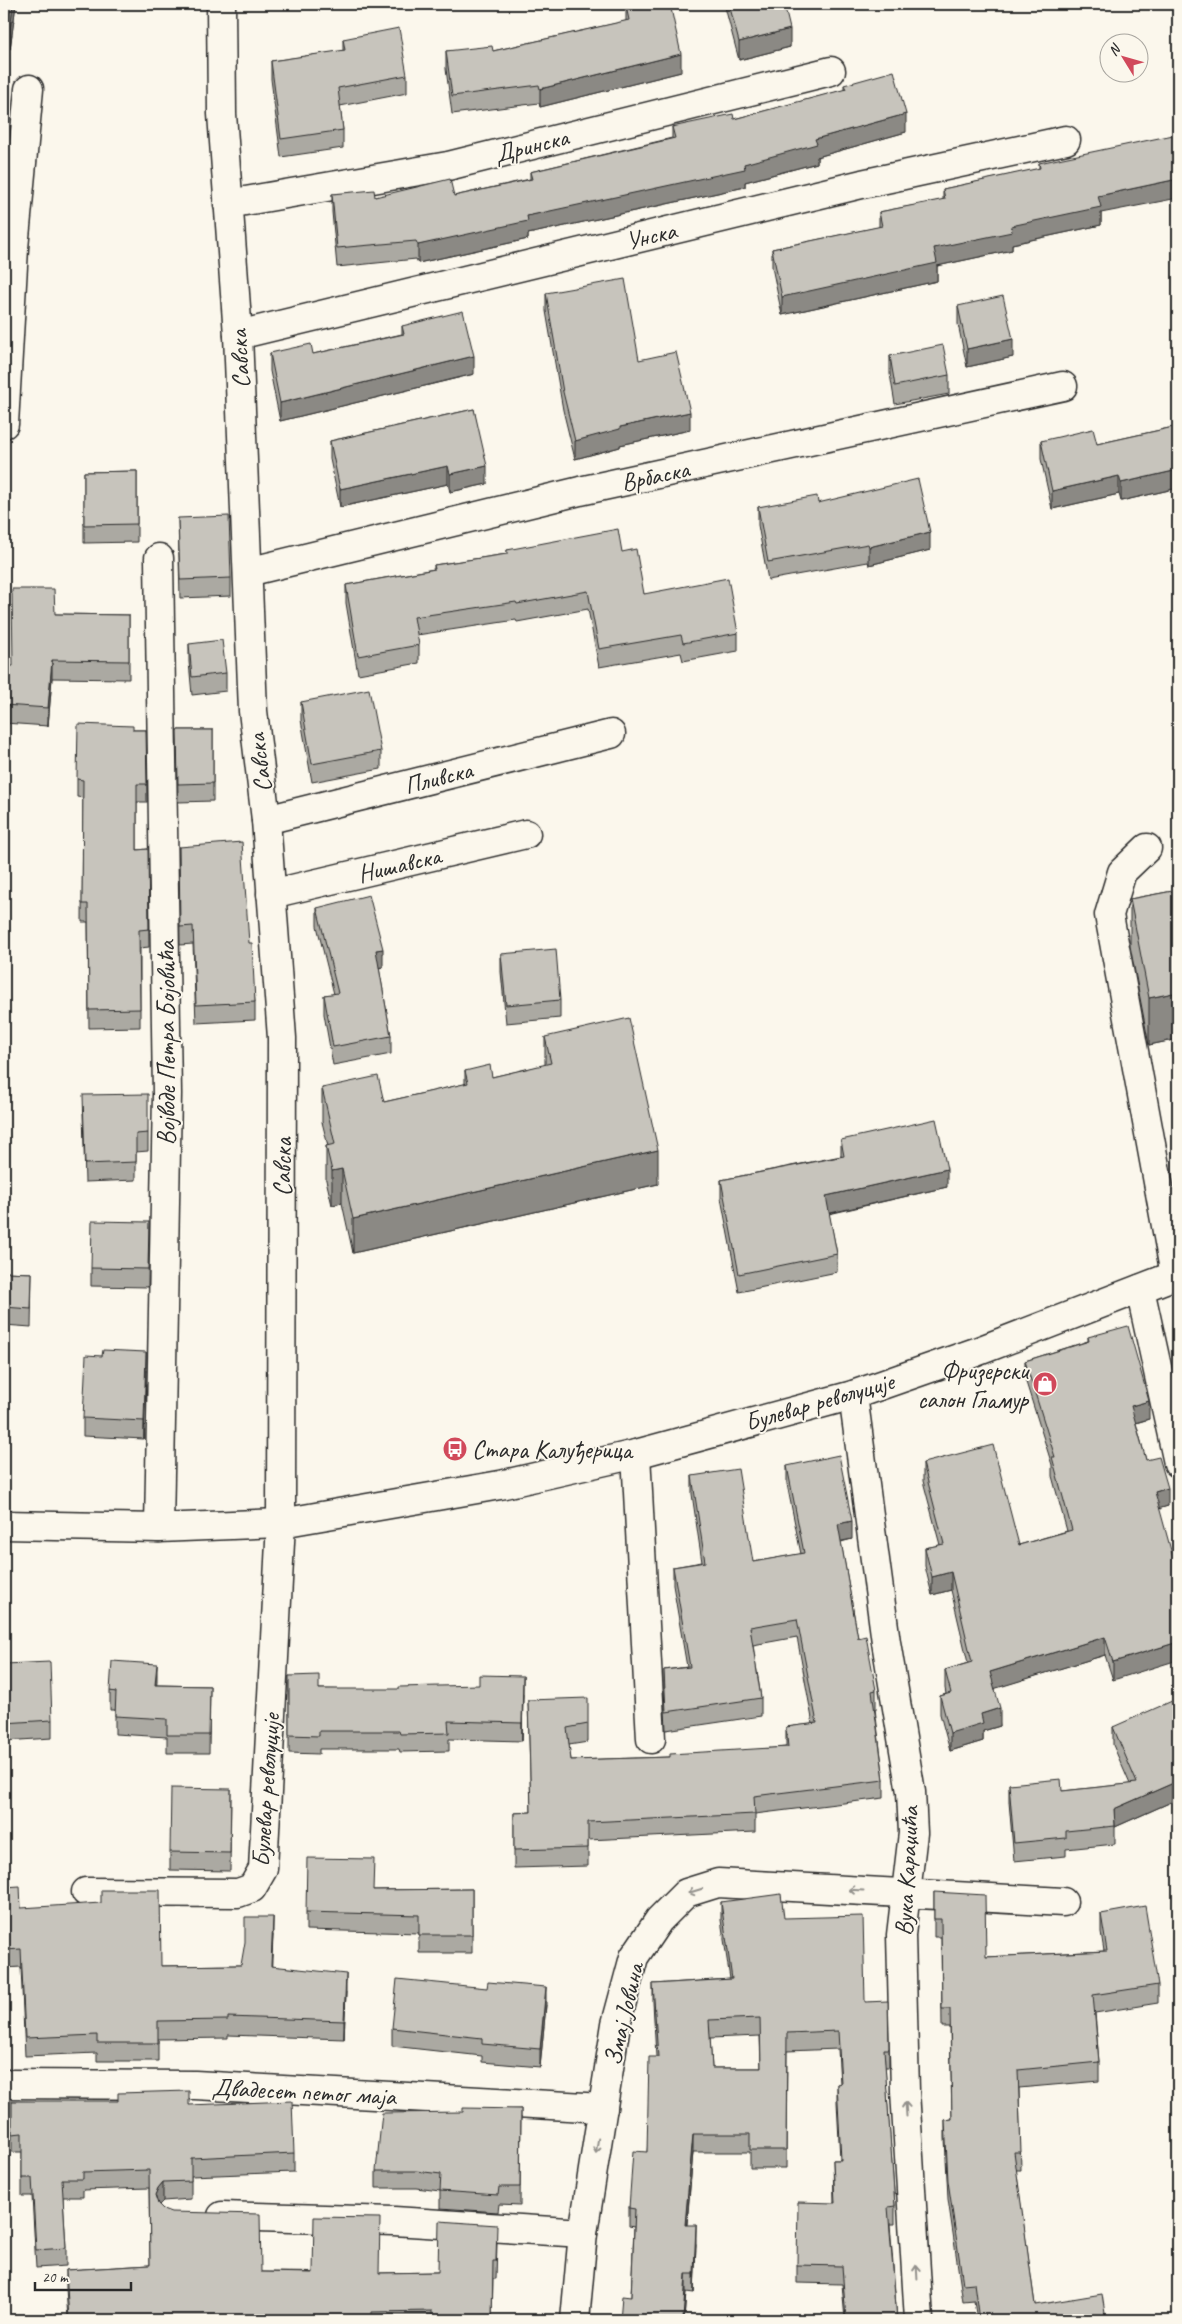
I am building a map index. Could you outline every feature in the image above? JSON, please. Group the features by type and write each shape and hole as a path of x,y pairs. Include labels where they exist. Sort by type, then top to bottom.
{"street":[{"name":"Савска","path":"221,4 222,114 238,335 253,712 266,820 282,1038 281,1523"},
{"name":"Дринска","path":"228,204 448,166 831,71"},
{"path":"4,424 14,248 30,89"},
{"name":"Унска","path":"238,335 862,184 1066,140"},
{"name":"Врбаска","path":"248,572 580,491 1063,386"},
{"name":"Војводе Петра Бојовића","path":"158,558 167,1094 159,1528"},
{"name":"Пливска","path":"266,820 610,734"},
{"name":"Нишавска","path":"271,894 526,834"},
{"path":"1147,848 1122,872 1110,915 1176,1275"},
{"name":"Булевар револуције","path":"4,1525 159,1528 281,1523 500,1485 636,1454 852,1395 976,1352 1176,1275"},
{"path":"1140,1289 1178,1463"},
{"name":"Вука Караџића","path":"852,1395 886,1642 910,1792 913,1833 901,1935 905,2091 919,2320"},
{"path":"636,1454 651,1738"},
{"name":"Булевар револуције","path":"86,1892 238,1894 252,1888 261,1876 264,1859 281,1523"},
{"name":"Змај Јовина","path":"575,2320 583,2233 616,2024 634,1957 659,1920 686,1893 718,1883 1063,1902"},
{"name":"Двадесет петог маја","path":"4,2084 195,2085 604,2108"},
{"path":"200,2215 394,2221 583,2233"}],"building":[{"path":"4,4 13,4 10,31 4,30"},
{"path":"636,4 670,4 681,54 540,89 539,85 452,96 446,51 492,46 493,51 629,20 626,6"},
{"path":"729,4 784,4 790,29 739,42"},
{"path":"399,28 407,75 338,88 343,130 281,139 271,61 345,50 343,39"},
{"path":"894,71 906,114 815,139 817,144 744,164 745,169 527,216 528,221 418,245 416,241 337,248 332,194 374,190 375,197 450,179 454,196 532,179 530,172 675,138 672,127 733,114 734,119 846,89 844,85"},
{"path":"1178,134 1178,179 1098,196 1101,207 1011,226 1012,232 934,248 937,263 782,297 772,249 882,226 879,212 945,199 943,189 1040,168 1039,163"},
{"path":"625,279 639,360 676,352 690,412 620,427 620,429 575,441 563,392 546,293"},
{"path":"1003,296 1013,339 967,349 958,306"},
{"path":"463,311 474,356 280,403 270,353 311,344 313,354 404,334 402,326"},
{"path":"943,345 949,375 895,386 890,356"},
{"path":"474,409 487,466 450,474 448,466 340,489 330,441"},
{"path":"1178,426 1178,470 1121,483 1119,476 1052,491 1041,441 1093,429 1097,444"},
{"path":"137,471 137,524 84,525 84,472"},
{"path":"918,479 930,532 869,547 868,544 768,562 758,507 817,496 818,503"},
{"path":"229,516 231,578 180,580 178,518"},
{"path":"618,529 622,552 636,549 644,594 728,578 738,633 683,643 681,635 599,649 588,591 517,604 516,602 414,617 419,645 358,656 346,585 435,569 434,565 507,554 507,550"},
{"path":"12,589 54,589 55,614 129,615 129,661 52,660 48,708 4,705 8,666 13,666"},
{"path":"222,640 226,673 192,677 189,644"},
{"path":"369,689 381,751 312,764 301,702"},
{"path":"78,724 133,726 133,730 146,730 147,784 137,784 137,850 148,849 149,929 139,930 140,1009 89,1010 88,904 82,904 83,780 77,779"},
{"path":"177,730 213,730 213,783 178,784"},
{"path":"242,842 249,943 252,943 255,1002 196,1005 193,926 180,927 179,847"},
{"path":"1178,890 1178,992 1149,998 1130,899"},
{"path":"369,895 383,949 376,950 391,1036 333,1047 324,995 338,993 317,908"},
{"path":"556,949 560,1000 506,1005 501,954"},
{"path":"629,1018 658,1150 353,1219 342,1169 332,1171 326,1146 335,1144 322,1088 378,1076 384,1102 468,1083 465,1071 490,1065 492,1077 551,1063 545,1037"},
{"path":"148,1094 148,1133 136,1134 136,1162 85,1164 83,1095"},
{"path":"936,1119 947,1169 826,1196 837,1254 739,1274 721,1180 844,1156 841,1140"},
{"path":"92,1221 149,1222 148,1269 91,1268"},
{"path":"4,1272 32,1273 31,1309 4,1307"},
{"path":"1128,1326 1149,1401 1131,1406 1146,1460 1159,1457 1168,1488 1155,1492 1178,1576 1178,1642 1113,1662 1105,1637 990,1672 1000,1708 981,1714 983,1723 950,1733 940,1696 951,1693 945,1670 972,1662 951,1572 932,1577 925,1548 944,1544 923,1463 993,1445 1019,1545 1072,1530 1052,1457 1055,1457 1025,1361 1089,1341 1088,1337"},
{"path":"103,1350 146,1352 144,1421 83,1418 86,1355 102,1356"},
{"path":"839,1455 852,1521 838,1524 858,1638 866,1636 876,1690 872,1691 884,1780 754,1796 755,1814 588,1822 588,1848 514,1850 514,1813 531,1812 528,1700 588,1698 588,1724 567,1728 571,1760 670,1757 670,1754 788,1747 786,1727 817,1723 797,1619 750,1627 761,1698 666,1712 664,1670 690,1667 673,1567 705,1562 692,1476 738,1469 753,1562 804,1553 787,1466"},
{"path":"112,1661 157,1664 155,1685 210,1686 209,1735 167,1735 167,1719 115,1716 116,1692 110,1691"},
{"path":"50,1662 52,1720 4,1723 4,1664"},
{"path":"319,1675 319,1689 399,1689 399,1687 479,1685 479,1675 523,1676 522,1723 448,1721 449,1733 400,1734 399,1731 319,1731 319,1736 289,1735 289,1676"},
{"path":"1172,1701 1178,1716 1178,1781 1114,1809 1115,1826 1066,1831 1066,1838 1014,1843 1009,1784 1061,1779 1062,1791 1137,1783 1113,1727"},
{"path":"171,1788 231,1789 230,1853 170,1852"},
{"path":"307,1858 374,1859 373,1890 472,1889 472,1935 419,1935 419,1915 306,1912"},
{"path":"20,1886 21,1908 101,1903 101,1890 160,1890 161,1966 241,1965 245,1942 245,1917 273,1917 271,1966 346,1974 344,2021 228,2017 228,2020 158,2021 158,2043 97,2043 97,2035 25,2038 21,1949 5,1950 4,1929 4,1887"},
{"path":"934,1892 985,1895 986,1957 1107,1951 1101,1914 1145,1906 1158,1985 1093,1995 1099,2062 1018,2070 1021,2152 1014,2152 1035,2305 1102,2294 1106,2320 979,2320 974,2283 963,2284 948,2181 945,2120 952,2119 950,2009 942,2009 941,1919 934,1919"},
{"path":"781,1894 784,1918 863,1916 865,2002 888,2001 889,2049 884,2049 895,2206 888,2207 897,2320 846,2320 842,2266 797,2265 798,2202 835,2203 833,2160 841,2160 837,2084 841,2083 838,2031 787,2033 786,2150 750,2150 750,2134 693,2134 685,2225 696,2225 694,2274 686,2274 683,2320 620,2320 622,2296 631,2297 635,2209 629,2208 633,2151 647,2152 649,2057 658,2057 653,1984 732,1979 721,1902","holes":["760,2018 761,2068 712,2068 709,2020"]},
{"path":"397,1979 487,1988 488,1982 546,1987 540,2049 482,2044 482,2038 392,2028"},
{"path":"189,2091 189,2105 292,2101 294,2153 191,2158 191,2181 163,2182 158,2188 155,2195 158,2204 163,2209 171,2212 260,2214 261,2272 313,2273 314,2217 380,2218 379,2273 438,2272 439,2221 497,2225 496,2261 493,2261 492,2319 432,2319 432,2311 372,2312 372,2320 69,2320 66,2270 150,2265 149,2170 83,2172 83,2179 62,2179 66,2248 36,2250 32,2178 22,2178 22,2133 12,2134 12,2101 118,2101 118,2093"},
{"path":"463,2108 521,2109 520,2187 499,2187 498,2195 440,2191 441,2174 416,2171 376,2171 382,2113 463,2112"}],"place":[{"name":"Фризерски салон Гламур","path":"1045,1384"},
{"name":"Стара Калуђерица","path":"455,1449"}]}
